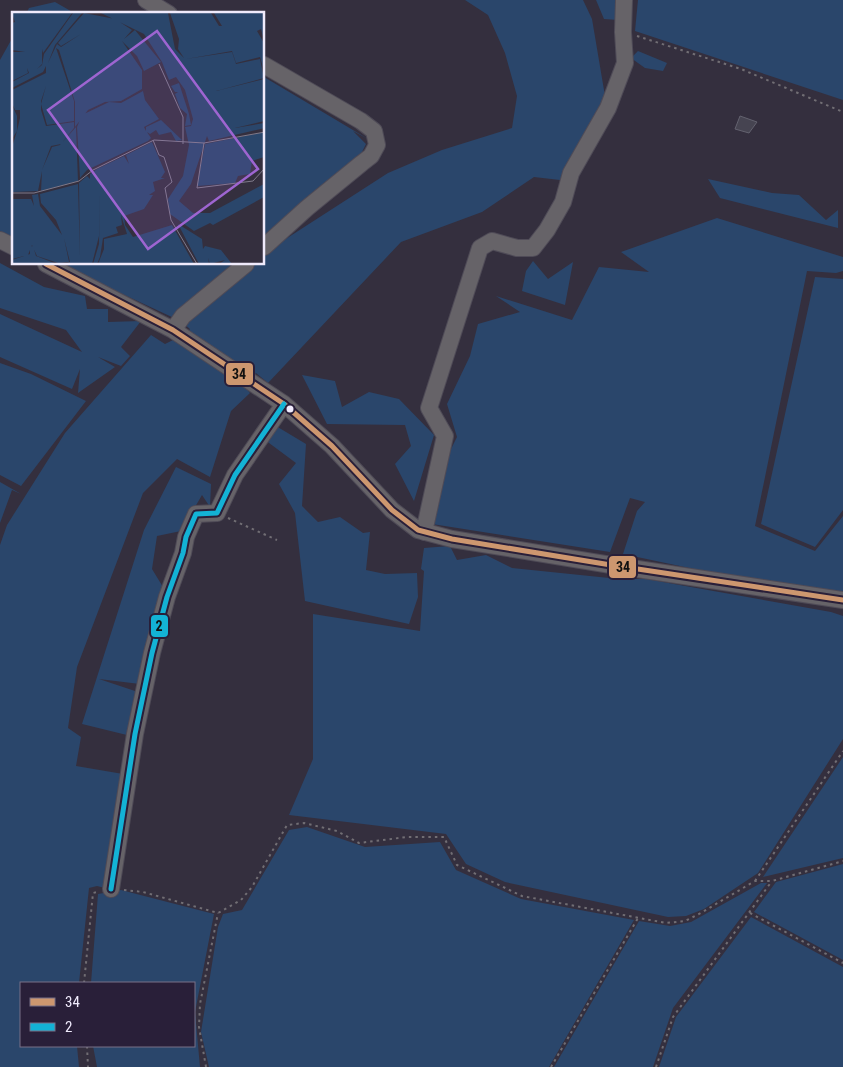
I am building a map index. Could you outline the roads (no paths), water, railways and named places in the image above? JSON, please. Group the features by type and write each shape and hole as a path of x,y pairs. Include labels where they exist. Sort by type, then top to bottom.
{"street":[{"path":"146,0 166,12"},
{"path":"424,532 445,436 429,408 480,248 492,241 517,248 533,248 547,230 563,202 571,173 608,108 625,63 623,32 624,0"},
{"path":"265,66 361,121 374,131 377,145 362,163 307,208 265,247"},
{"path":"0,240 12,246"},
{"path":"48,265 174,330 284,404 332,446 392,510 418,530 452,539 602,564 843,600"},
{"path":"174,330 183,316 245,265"},
{"path":"111,889 135,734 167,597 183,553 186,537 196,514 217,513 235,475 284,404"}],"water":[{"path":"465,0 583,0 592,19 605,96 560,180 534,177 482,212 401,242 268,383 256,373 245,387 250,393 231,411 210,477 177,459 143,493 77,667 68,728 81,737 76,766 123,774 105,888 97,886 89,888 79,982 20,982 20,1047 77,1047 79,1067 0,1067 0,545 7,525 65,433 151,335 165,344 175,339 181,342 190,329 184,324 248,265 265,265 265,252 388,173 442,150 512,128 517,96 505,53 488,15"},
{"path":"596,0 620,0 618,20 604,19"},
{"path":"638,0 843,0 843,100 635,31"},
{"path":"55,2 72,12 27,12 29,8"},
{"path":"12,39 12,242 0,237 0,60"},
{"path":"638,51 667,63 663,71 645,68 631,58"},
{"path":"265,78 368,139 353,131 366,144 355,166 265,242"},
{"path":"708,179 772,193 799,195 826,220 838,210 838,228 720,198"},
{"path":"717,218 843,257 843,271 836,273 807,271 755,526 815,551 843,516 843,592 808,593 623,554 637,511 645,502 630,498 610,552 432,524 445,461 457,437 447,404 470,356 478,324 520,312 496,296 572,320 599,267 649,272 621,252"},
{"path":"533,261 548,279 573,262 565,305 522,291 526,271"},
{"path":"0,263 44,287 85,296 87,309 108,309 108,322 141,321 121,347 130,356 121,366 98,357 115,367 78,393 80,369 72,389 0,357 0,314 82,352 66,330 0,308"},
{"path":"60,265 238,265 174,318"},
{"path":"815,277 843,279 843,510 815,547 761,524"},
{"path":"0,363 31,374 86,401 21,486 0,475"},
{"path":"302,375 335,381 342,407 369,392 399,399 434,435 414,501 395,464 411,446 405,425 327,424"},
{"path":"276,426 306,444 302,506 318,522 340,517 363,533 370,532 366,570 385,574 417,573 418,597 409,624 305,601 295,513 279,484 296,463 265,440"},
{"path":"176,467 211,484 210,507 202,495 181,531 157,536 152,569 166,592 140,684 99,679 138,692 131,736 82,724 144,530"},
{"path":"0,482 21,494 12,490 0,523"},
{"path":"450,546 457,560 486,555 512,568 619,579 646,579 831,612 843,616 843,739 758,873 704,909 686,916 668,917 505,882 466,864 446,834 289,815 313,759 313,614 420,631 424,571 421,569 424,548"},
{"path":"843,757 843,858 763,877"},
{"path":"307,827 365,847 440,842 456,870 521,899 634,920 549,1067 209,1067 201,1032 218,927 223,914 242,910 289,830"},
{"path":"843,864 843,960 754,912 776,882"},
{"path":"761,883 767,883 673,1008 653,1067 554,1067 639,921 670,926 691,922"},
{"path":"121,890 214,914 195,1012 195,982 91,982 98,894"},
{"path":"751,917 843,967 843,1067 659,1067 676,1017"},
{"path":"195,1012 200,1067 97,1067 93,1047 195,1047"}]}
